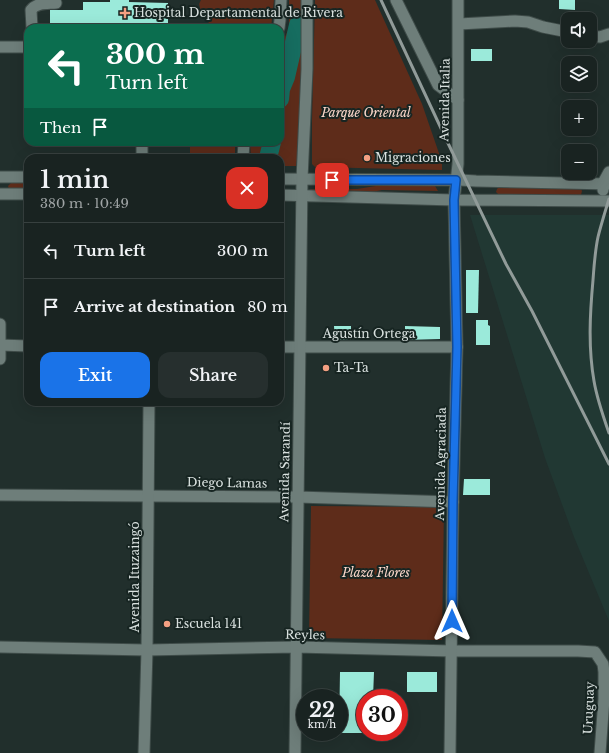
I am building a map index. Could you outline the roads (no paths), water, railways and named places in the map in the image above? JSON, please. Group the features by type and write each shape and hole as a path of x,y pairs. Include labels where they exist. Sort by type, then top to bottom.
{"street":[{"path":"280,24 281,0"},
{"name":"Avenida Sarandí","path":"295,753 301,196 307,0"},
{"path":"396,0 438,85 458,100"},
{"name":"Avenida Italia","path":"454,200 458,164 458,0"},
{"path":"32,24 31,10 33,7 37,5 56,3"},
{"path":"459,24 515,21 528,22 561,31"},
{"path":"597,37 609,34"},
{"path":"0,47 24,47"},
{"path":"284,195 454,200 605,200 606,184 609,172"},
{"path":"0,177 24,177"},
{"path":"284,179 456,180 606,184"},
{"path":"0,194 24,194"},
{"name":"Avenida Agraciada","path":"450,753 453,502 457,347 454,200"},
{"path":"0,324 0,359"},
{"path":"0,345 24,346"},
{"name":"Agustín Ortega","path":"284,347 457,347"},
{"name":"Avenida Ituzaingó","path":"144,753 148,650 149,406"},
{"name":"Diego Lamas","path":"0,495 298,497 453,502"},
{"name":"Reyles","path":"0,647 148,650 297,647 452,651 570,651 595,652 603,664"},
{"name":"Uruguay","path":"600,753 604,699 603,664"}],"waterway":[{"path":"284,82 298,25"},
{"path":"269,154 271,146"}],"railway":[{"path":"381,0 506,264 532,311 609,464"},
{"path":"609,199 599,232 596,248 590,317 591,356 594,381 598,401 609,433"}],"place":[{"name":"Hospital Departamental de Rivera","path":"125,13"},
{"name":"Migraciones","path":"367,158"},
{"name":"Ta-Ta","path":"326,368"},
{"name":"Escuela 141","path":"167,624"}],"park label":[{"name":"Parque Oriental","path":"366,113"},
{"name":"Plaza Flores","path":"376,573"}]}
